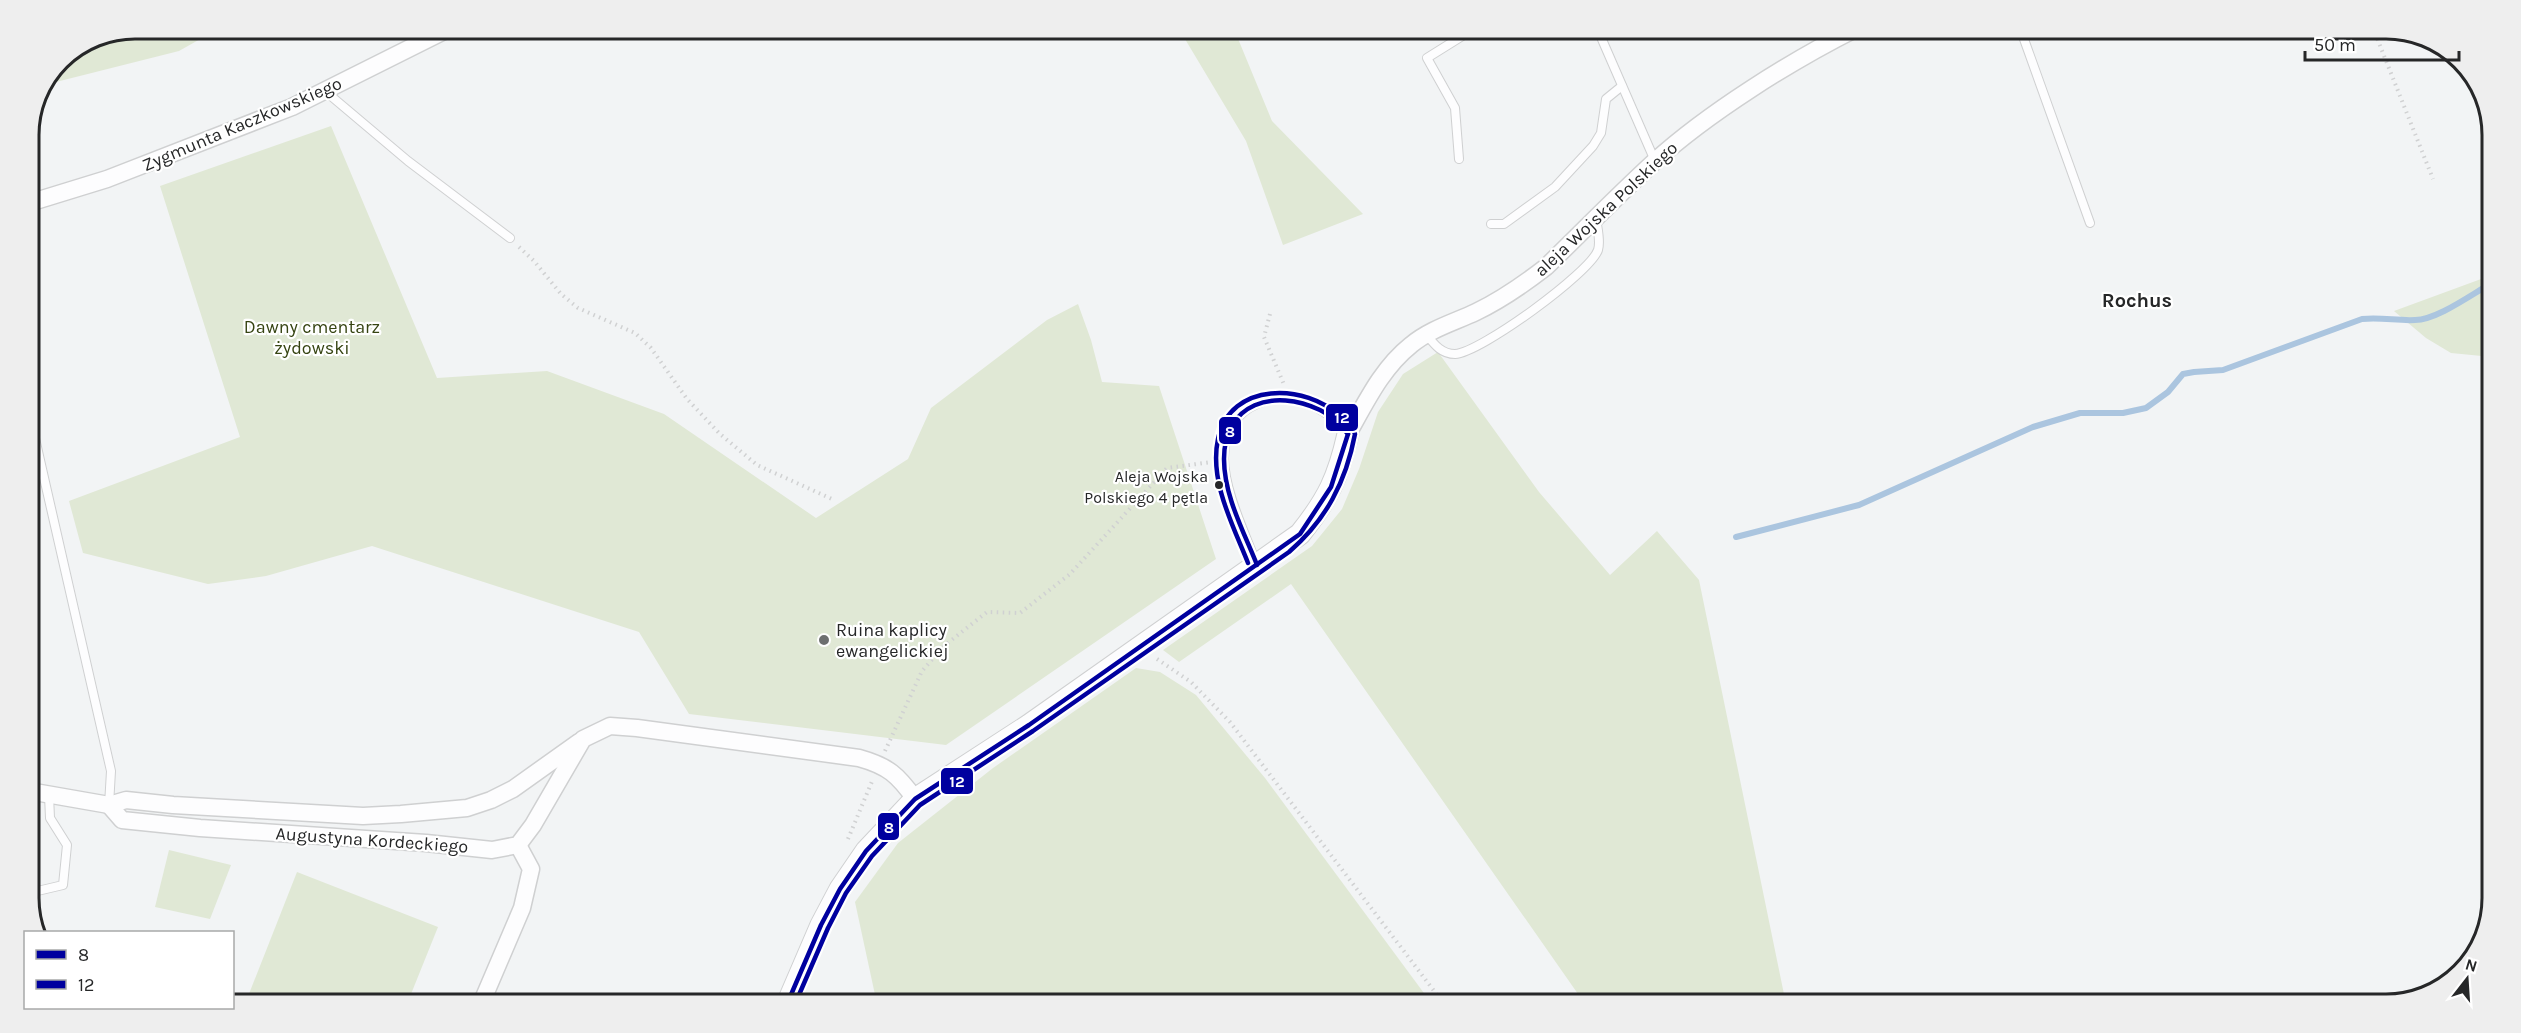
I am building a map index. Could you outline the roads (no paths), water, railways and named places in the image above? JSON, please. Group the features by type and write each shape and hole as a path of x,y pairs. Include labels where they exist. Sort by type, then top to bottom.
{"street":[{"name":"Zygmunta Kaczkowskiego","path":"39,200 107,179 292,107 428,39"},
{"name":"aleja Wojska Polskiego","path":"792,994 840,889 866,851 915,799 1029,725 1300,534 1320,510 1331,492 1342,463 1348,434 1380,379 1402,352 1426,334 1478,311 1526,282 1546,267 1655,161 1698,127 1798,60 1835,39"},
{"name":"Augustyna Kordeckiego","path":"39,793 108,805 126,800 173,805 363,816 467,808 513,789 583,739 610,726 841,754 879,763 901,779 915,799"},
{"path":"486,994 522,908 531,869 518,845 533,825 583,739"},
{"name":"Augustyna Kordeckiego","path":"108,805 122,820 200,828 426,843 492,850 518,845"}],"lane":[{"path":"1457,39 1427,58 1455,108 1459,159"},
{"path":"1602,39 1655,161"},
{"path":"2024,39 2090,223"},
{"path":"1491,224 1504,224 1555,187 1593,146 1601,133 1606,99 1622,86"},
{"path":"325,91 408,161 510,238"},
{"path":"1426,334 1440,351 1455,354 1473,349 1514,324 1589,264 1598,249 1596,217"},
{"path":"1257,566 1232,498 1224,460 1224,446 1230,428 1239,415 1252,405 1268,400 1287,399 1323,411 1348,434"},
{"path":"39,456 111,771 108,805"},
{"path":"39,891 63,885 67,845 50,818 49,795"}],"waterway":[{"path":"1736,537 1859,505 2033,427 2080,413 2123,413 2146,408 2168,392 2183,374 2223,370 2362,319 2424,319 2454,306 2482,289"}],"place":[{"name":"Aleja Wojska Polskiego 4 pętla","path":"1219,485"},
{"name":"Ruina kaplicy ewangelickiej","path":"824,640"}],"district":[{"name":"Rochus","path":"2137,300"}],"park label":[{"name":"Dawny cmentarz żydowski","path":"312,337"}]}
